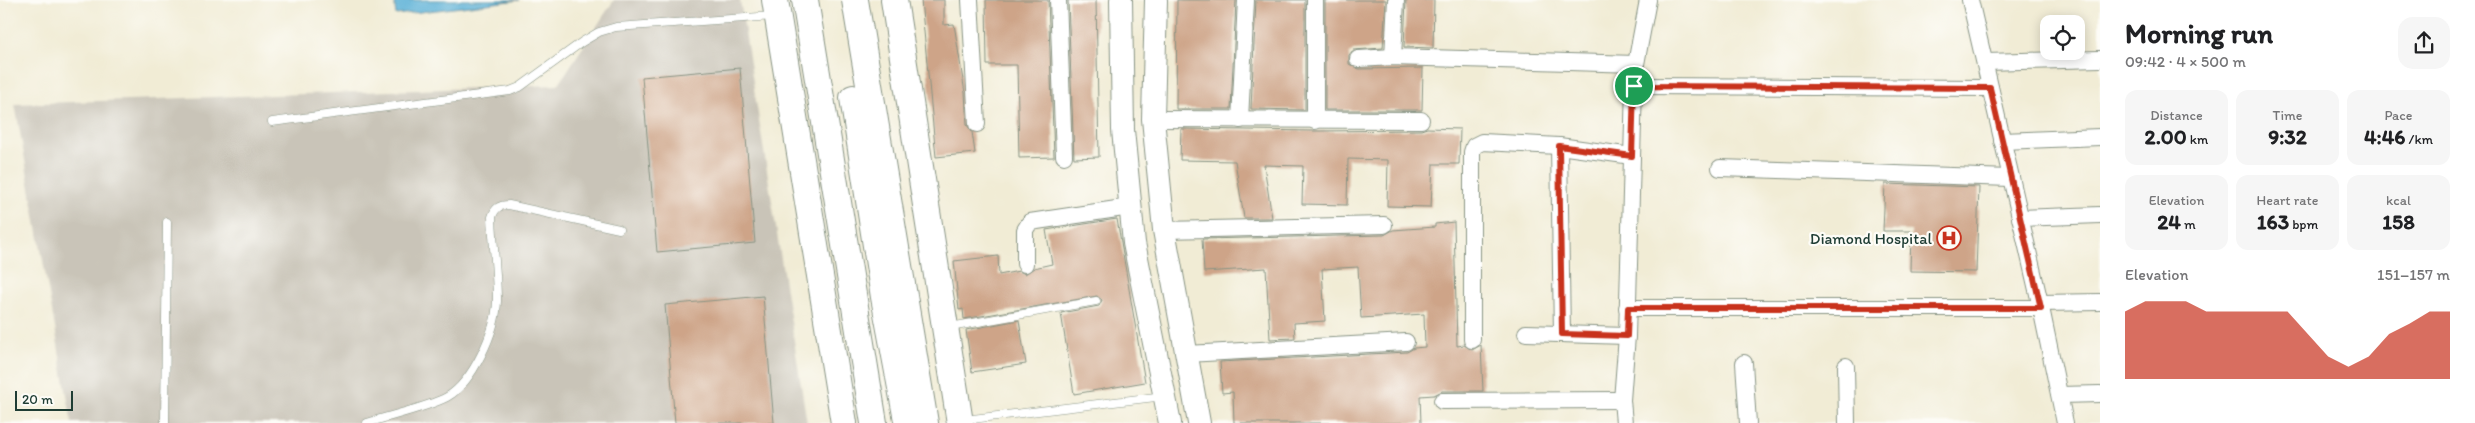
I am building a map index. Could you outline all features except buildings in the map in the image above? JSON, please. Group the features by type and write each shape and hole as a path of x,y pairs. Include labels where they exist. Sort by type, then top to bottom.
{"main road":[{"path":"806,0 874,423"},
{"path":"838,0 884,297 907,423"},
{"path":"855,0 925,423"},
{"path":"873,0 954,422"},
{"path":"894,0 946,327 954,422"},
{"path":"776,8 844,423"}],"street":[{"path":"970,0 977,124"},
{"path":"1058,0 1064,156"},
{"path":"1121,0 1122,130 1134,243 1170,423"},
{"path":"1156,0 1153,119 1164,230 1200,423"},
{"path":"1240,120 1246,0"},
{"path":"1315,120 1316,0"},
{"path":"1393,58 1396,0"},
{"path":"1624,423 1622,400 1627,336 1634,86 1636,64 1648,0"},
{"path":"1970,0 2041,306 2065,423"},
{"path":"1358,59 1393,58 1636,64"},
{"path":"1985,62 2100,59"},
{"path":"1634,86 1990,88"},
{"path":"1153,119 1421,120"},
{"path":"2002,141 2100,137"},
{"path":"1472,340 1474,146 1482,142 1559,146 1632,156"},
{"path":"1559,146 1562,334"},
{"path":"1720,168 2010,178"},
{"path":"1025,264 1024,230 1030,222 1130,207"},
{"path":"2020,218 2100,216"},
{"path":"1164,230 1384,225"},
{"path":"1628,308 2041,306 2100,302"},
{"path":"1526,333 1627,336"},
{"path":"1187,354 1406,342"},
{"path":"1744,363 1748,423"},
{"path":"1846,366 1847,423"},
{"path":"2060,395 2100,394"},
{"path":"1442,401 1622,400"}],"lane":[{"path":"272,122 515,89 599,32 616,27 776,8"},
{"path":"367,423 446,398 459,388 468,377 486,342 497,302 492,217 495,209 500,205 509,205 619,229"},
{"path":"165,423 167,222"},
{"path":"946,327 1096,301"},
{"path":"954,422 1164,396"}],"shaded area":[{"path":"614,0 740,0 807,423 72,423 15,104 558,85"}],"water":[{"path":"394,0 519,0 396,15"}],"place":[{"name":"Diamond Hospital","path":"1949,238"}],"route":[{"path":"1634,86 1990,88 2041,308 1628,308 1627,336 1562,334 1559,146 1632,156 1634,86"}]}
